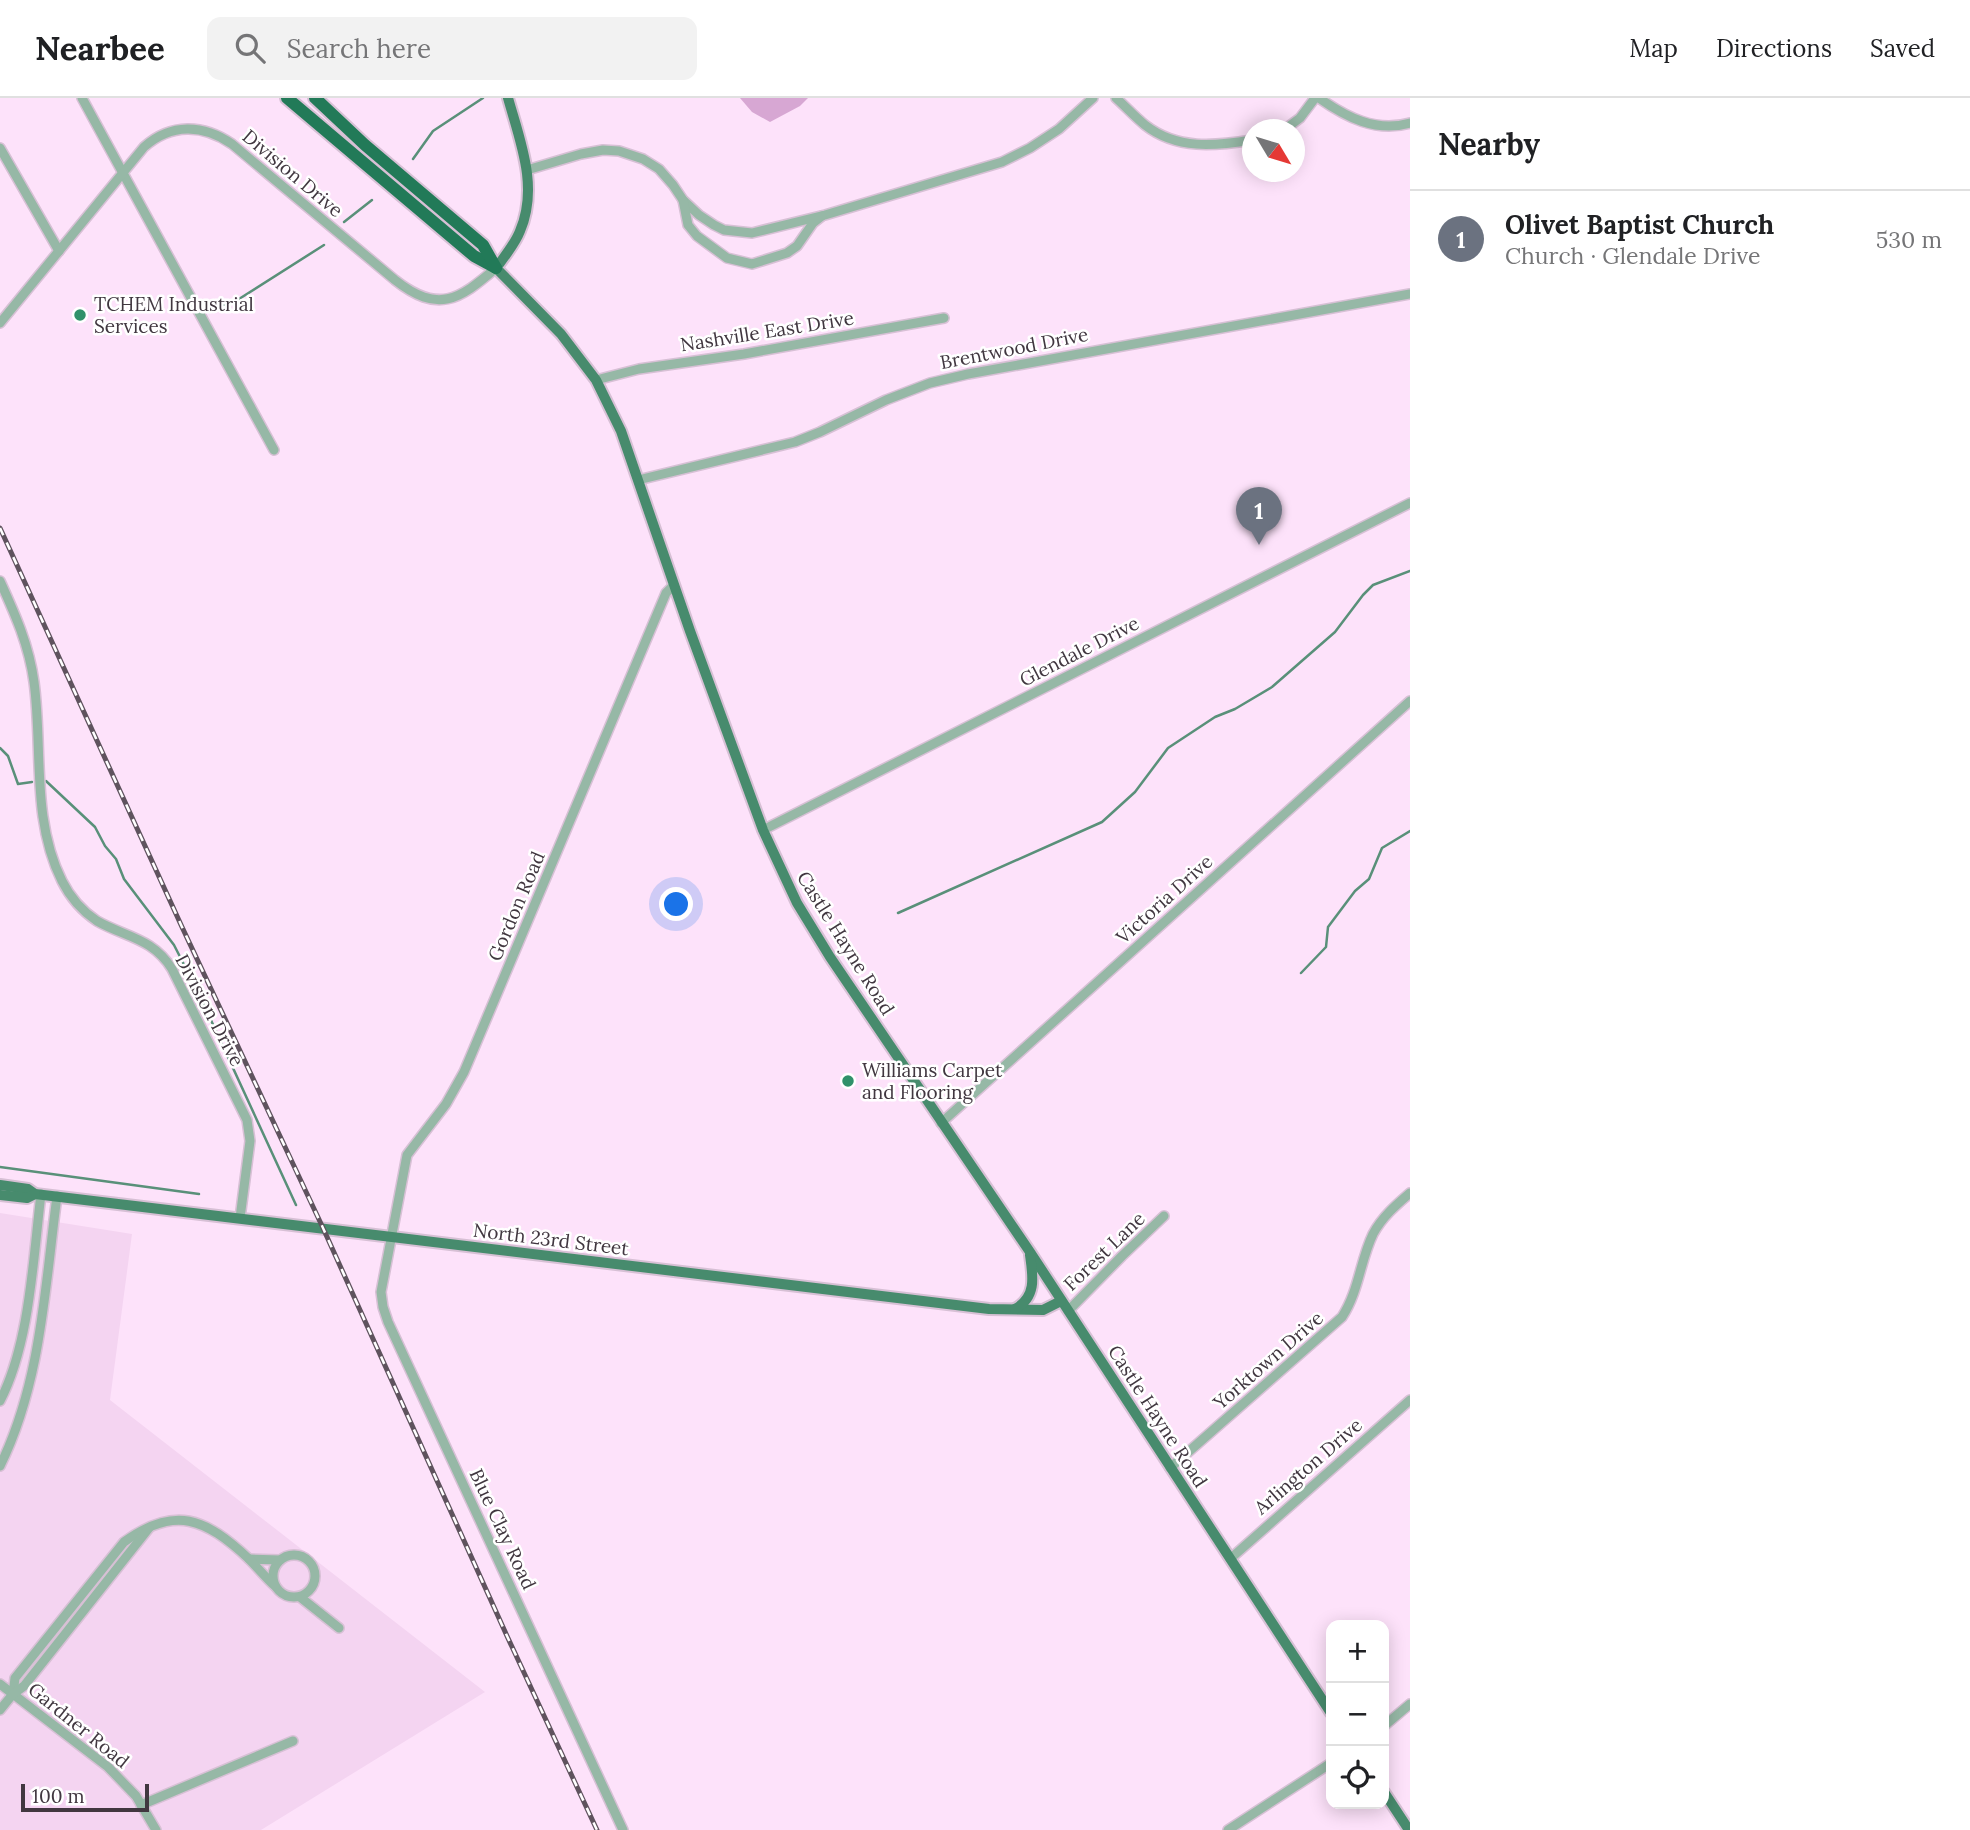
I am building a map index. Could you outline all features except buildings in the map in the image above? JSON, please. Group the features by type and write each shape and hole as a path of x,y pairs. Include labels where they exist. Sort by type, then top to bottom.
{"highway":[{"path":"284,98 474,257 496,268"},
{"path":"306,98 484,245 496,268"},
{"path":"315,98 365,145"}],"main road":[{"path":"496,268 514,243 524,220 528,194 527,170 508,98"},
{"name":"Castle Hayne Road","path":"496,268 561,334 596,380 621,431 763,830 782,875 809,923 1030,1252 1326,1705"},
{"name":"North 23rd Street","path":"0,1185 28,1189 38,1194 1007,1310 1043,1310 1065,1306"},
{"name":"North 23rd Street","path":"0,1195 27,1198 38,1194"},
{"path":"1007,1310 1017,1308 1029,1296 1033,1279 1030,1252"},
{"path":"1389,1800 1409,1830"}],"street":[{"path":"82,98 274,450"},
{"path":"527,170 581,154 619,150 643,159 659,169 683,200 714,225 724,230 761,232 1002,162 1059,129 1093,98"},
{"path":"1116,98 1146,125 1176,142 1197,145 1242,141"},
{"path":"1299,119 1317,98 1340,113 1364,123 1384,126 1410,123"},
{"name":"Division Drive","path":"0,323 144,146 162,134 185,128 210,132 232,144 395,281 420,297 434,300 456,297 496,268"},
{"path":"0,148 59,251"},
{"path":"683,200 688,225 697,236 726,258 752,264 787,253 797,246 814,223 825,215"},
{"name":"Brentwood Drive","path":"638,480 795,442 930,383 1410,293"},
{"name":"Nashville East Drive","path":"596,380 639,369 744,354 944,318"},
{"name":"Glendale Drive","path":"763,830 1410,503"},
{"name":"Division Drive","path":"0,581 19,623 30,657 42,810 56,869 70,895 86,913 111,928 149,944 172,969 247,1120 250,1142 240,1218"},
{"name":"Gordon Road","path":"391,1237 407,1155 446,1104 464,1072 666,593 674,586"},
{"name":"Victoria Drive","path":"941,1123 1410,701"},
{"name":"Yorktown Drive","path":"1170,1468 1335,1324 1354,1295 1373,1235 1392,1209 1410,1193"},
{"path":"0,1401 16,1363 25,1320 38,1194"},
{"path":"0,1466 17,1429 33,1370 57,1196"},
{"name":"Forest Lane","path":"1065,1306 1164,1216"},
{"name":"Blue Clay Road","path":"391,1237 381,1292 388,1322 623,1830"},
{"name":"Arlington Drive","path":"1230,1559 1410,1400"},
{"path":"0,1710 13,1694 24,1686 150,1527 164,1521 181,1519 201,1524 215,1532 249,1559 286,1596 300,1597 340,1629"},
{"path":"249,1559 280,1560 293,1555 311,1563 315,1575 312,1588 300,1597"},
{"path":"275,1586 273,1572 280,1560"},
{"name":"Gardner Road","path":"0,1684 108,1767 144,1809 156,1830"},
{"path":"1389,1722 1410,1704"},
{"path":"150,1830 144,1809 293,1741"},
{"path":"1228,1830 1326,1766"}],"shaded area":[{"path":"740,98 808,98 800,106 770,122 752,112"},
{"path":"0,1213 132,1234 110,1400 485,1692 261,1830 0,1830"}],"waterway":[{"path":"413,159 433,131 483,98"},
{"path":"344,222 372,200"},
{"path":"207,311 239,299 324,245"},
{"path":"898,913 1102,822 1135,792 1168,748 1215,717 1235,709 1272,687 1335,632 1373,585 1410,571"},
{"path":"0,748 8,756 18,784 32,782"},
{"path":"46,781 95,827 116,859 124,879 174,945 296,1205"},
{"path":"1301,973 1326,947 1328,927 1355,891 1369,879 1382,848 1410,831"},
{"path":"0,1167 199,1194"}],"railway":[{"path":"0,528 597,1830"}],"place":[{"name":"TCHEM Industrial Services","path":"80,315"},
{"name":"Olivet Baptist Church","path":"1259,545"},
{"name":"Williams Carpet and Flooring","path":"848,1081"}]}
